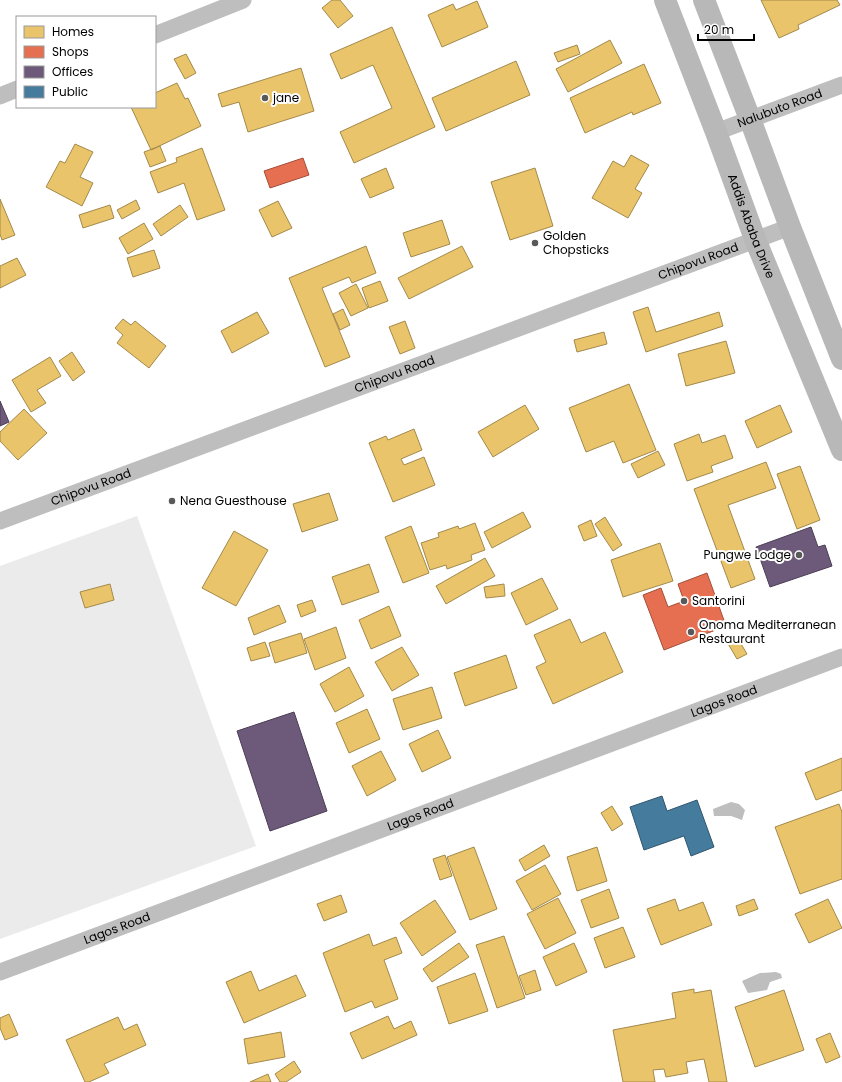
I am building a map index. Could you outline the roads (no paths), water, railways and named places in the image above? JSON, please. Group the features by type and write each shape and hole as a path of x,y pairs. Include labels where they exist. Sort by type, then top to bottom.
{"main road":[{"name":"Addis Ababa Drive","path":"665,0 756,239 842,450"},
{"path":"704,0 842,359"}],"street":[{"path":"156,34 243,0"},
{"name":"Nalubuto Road","path":"716,132 842,85"},
{"path":"0,96 16,89"},
{"name":"Chipovu Road","path":"0,521 790,227"},
{"name":"Lagos Road","path":"0,972 842,657"}],"place":[{"name":"jane","path":"265,98"},
{"name":"Golden Chopsticks","path":"535,243"},
{"name":"Nena Guesthouse","path":"172,501"},
{"name":"Pungwe Lodge","path":"799,555"},
{"name":"Santorini","path":"684,601"},
{"name":"Onoma Mediterranean Restaurant","path":"691,632"}]}
